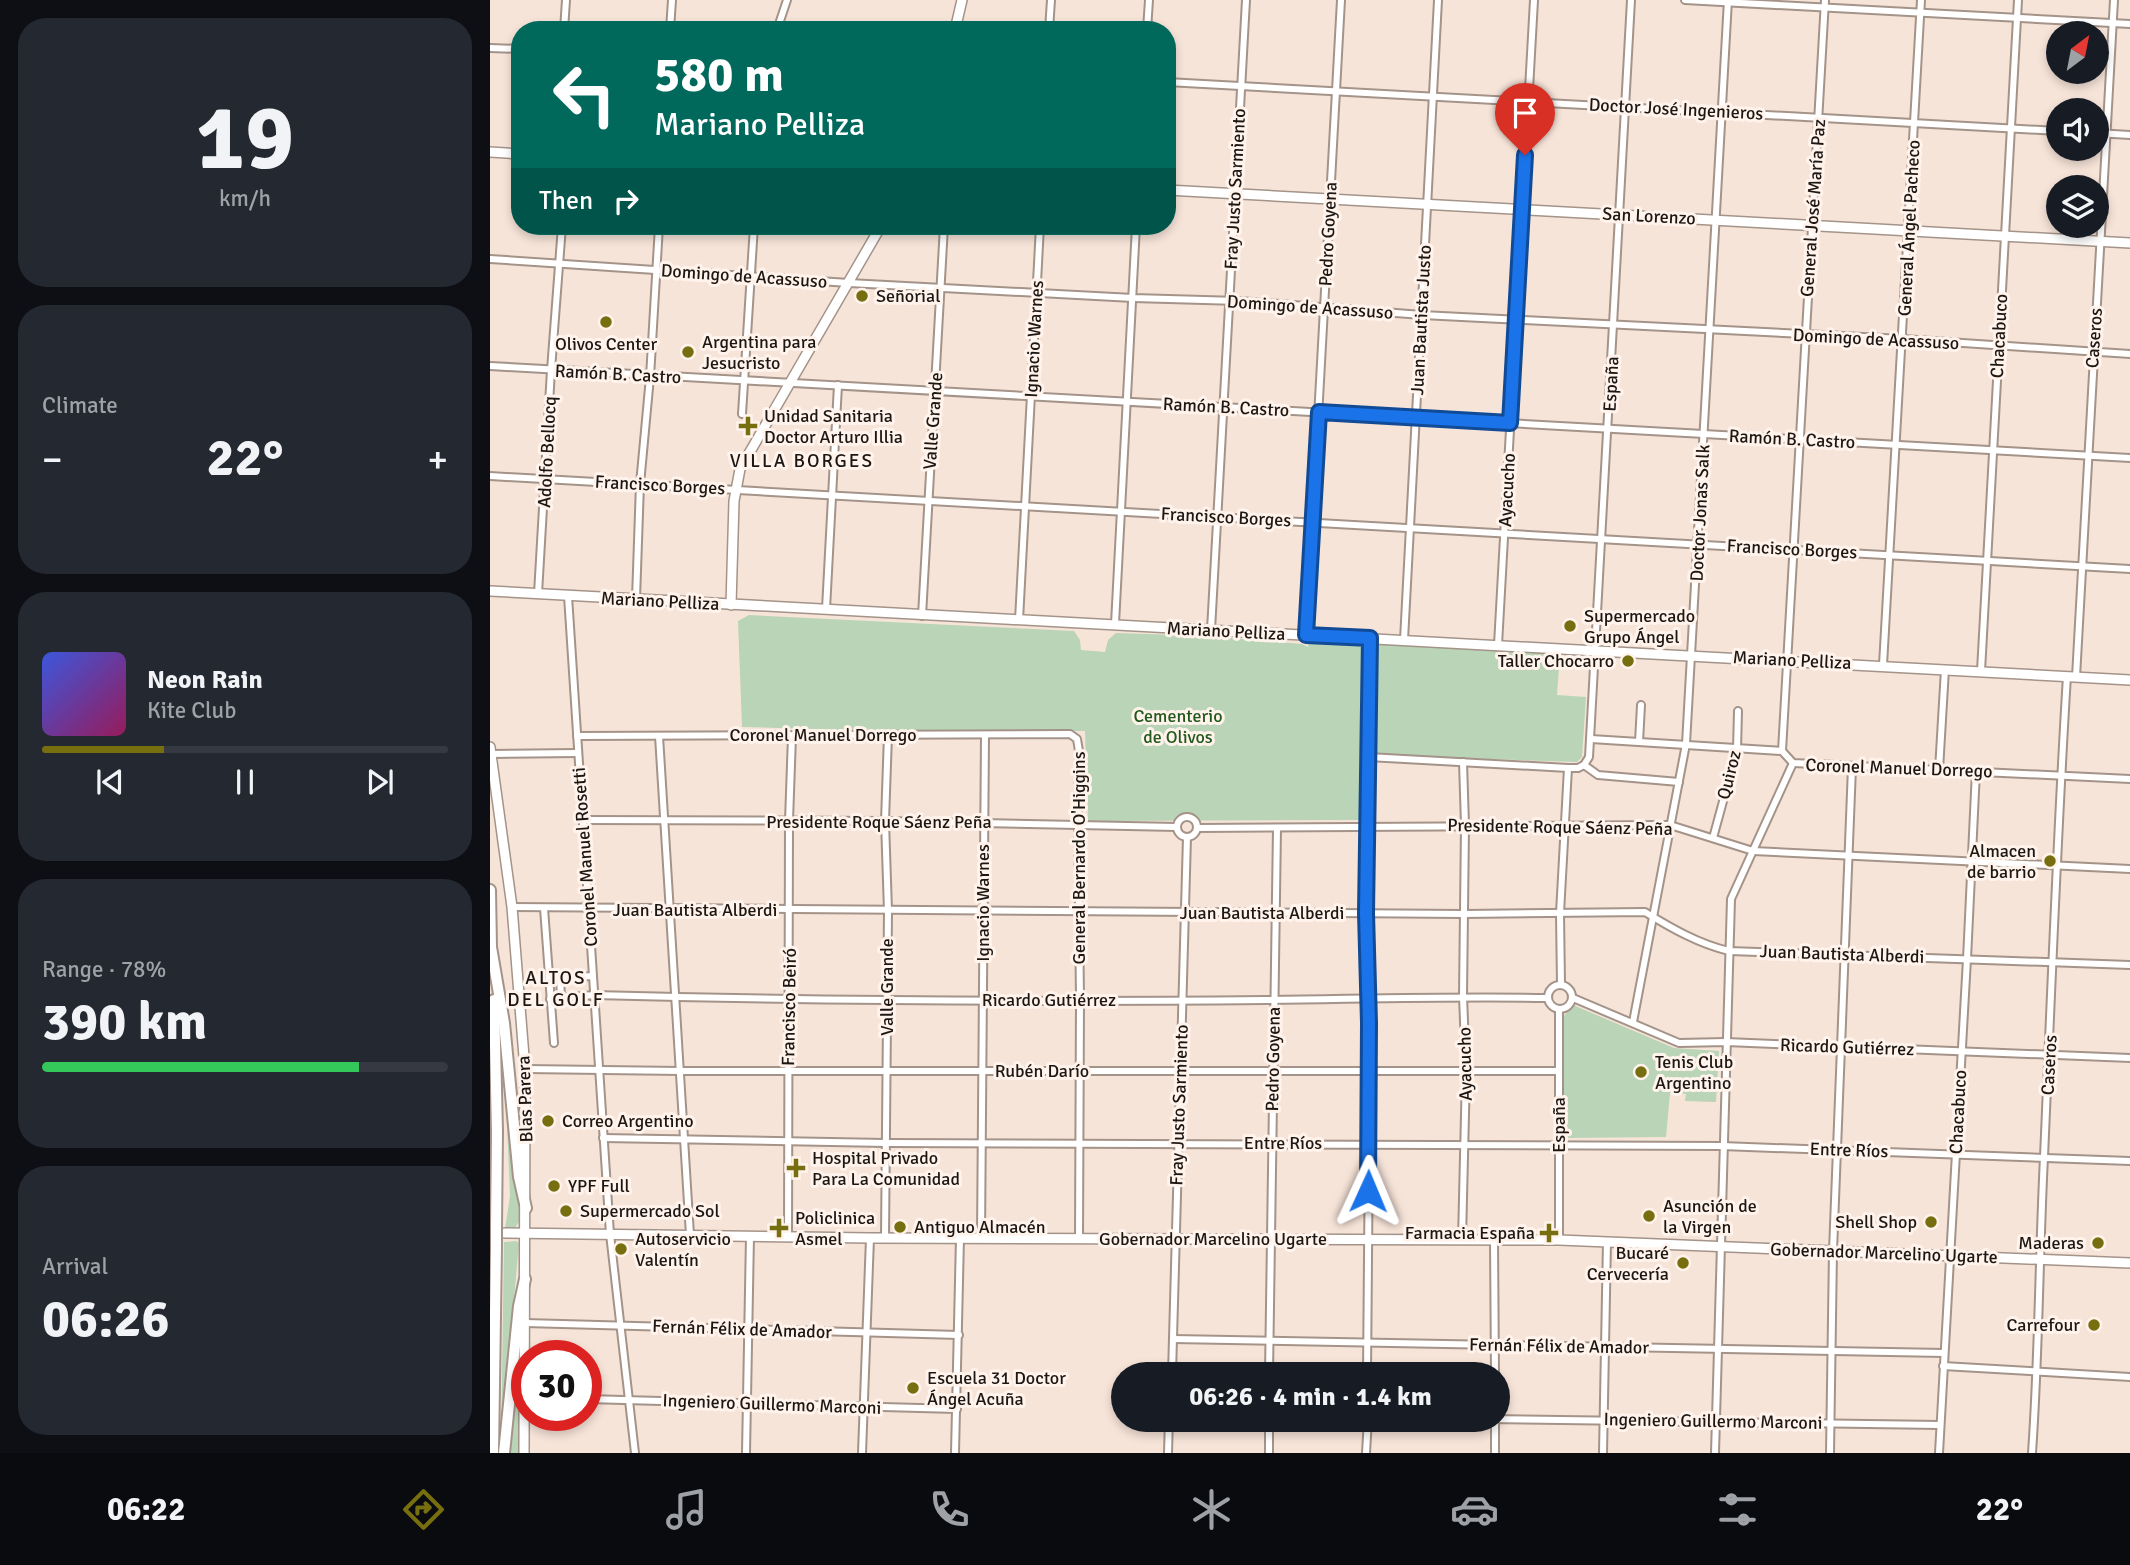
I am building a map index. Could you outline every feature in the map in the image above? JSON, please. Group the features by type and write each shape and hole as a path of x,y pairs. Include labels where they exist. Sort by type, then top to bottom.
{"highway":[{"path":"490,891 500,1230 496,1246 493,1453"},
{"path":"491,942 504,1023 519,1177 526,1208"},
{"path":"504,1453 519,1306 525,1279"}],"street":[{"path":"565,21 566,0"},
{"path":"671,21 672,0"},
{"path":"780,21 787,0"},
{"path":"957,21 962,0"},
{"path":"1050,21 1051,0"},
{"path":"1148,21 1149,0"},
{"name":"Fray Justo Sarmiento","path":"1210,630 1246,0"},
{"name":"Pedro Goyena","path":"1306,635 1341,0"},
{"name":"Juan Bautista Justo","path":"1404,640 1438,0"},
{"name":"Ayacucho","path":"1498,645 1534,0"},
{"name":"España","path":"1584,765 1589,757 1591,739 1631,0"},
{"path":"1685,0 1825,4 1921,13 2130,24"},
{"name":"General Ángel Pacheco","path":"1883,665 1921,0"},
{"name":"Chacabuco","path":"1981,671 2018,0"},
{"name":"Caseros","path":"2109,98 2114,0"},
{"name":"Doctor Jonas Salk","path":"1633,1022 1686,744 1728,1"},
{"name":"General José María Paz","path":"1782,751 1825,4"},
{"path":"490,48 511,49"},
{"name":"Doctor José Ingenieros","path":"1176,82 2046,130"},
{"path":"2109,133 2130,135"},
{"path":"490,152 511,153"},
{"name":"Caseros","path":"2032,1453 2038,1372 2043,1157 2050,1055 2061,775 2082,566 2105,161"},
{"name":"San Lorenzo","path":"1176,191 2130,243"},
{"name":"Adolfo Bellocq","path":"538,594 562,235"},
{"path":"636,599 640,484 659,235"},
{"path":"742,414 753,235"},
{"path":"731,605 736,489 743,464 876,235"},
{"name":"Valle Grande","path":"922,615 944,235"},
{"name":"Ignacio Warnes","path":"1019,620 1040,235"},
{"path":"1115,625 1136,235"},
{"name":"Domingo de Acassuso","path":"490,259 941,288 1324,306 1516,320 1903,339 2130,354"},
{"name":"Ramón B. Castro","path":"490,366 2130,458"},
{"path":"826,609 838,385"},
{"name":"Francisco Borges","path":"490,476 2130,569"},
{"name":"Mariano Pelliza","path":"490,591 2130,680"},
{"name":"Coronel Manuel Rosetti","path":"568,596 610,1234 635,1453"},
{"path":"1367,1362 1369,998 1366,913 1370,638"},
{"path":"1939,770 1945,669"},
{"path":"1639,742 1641,705"},
{"name":"Quiroz","path":"1713,838 1737,750 1738,711"},
{"name":"Coronel Manuel Dorrego","path":"577,736 1070,734"},
{"name":"General Bernardo O'Higgins","path":"1070,734 1077,739 1079,751 1079,1238"},
{"name":"Valle Grande","path":"885,1238 888,735"},
{"name":"Ignacio Warnes","path":"981,1238 985,735"},
{"path":"659,736 690,1236"},
{"name":"Francisco Beiró","path":"788,1237 789,821 792,736"},
{"name":"Coronel Manuel Dorrego","path":"1591,739 1782,751 1793,763 2130,779"},
{"path":"491,750 578,753"},
{"name":"Blas Parera","path":"491,750 512,907 525,1069 525,1340"},
{"path":"1368,757 1568,768 1584,765 1598,775 1679,782"},
{"name":"Ayacucho","path":"1462,1240 1466,1072 1463,996 1463,762"},
{"path":"1715,1453 1731,899 1793,763"},
{"path":"1830,1453 1833,1251 1852,767"},
{"path":"1561,985 1560,913 1568,768"},
{"name":"Chacabuco","path":"1938,1453 1976,771"},
{"path":"1187,817 1195,821 1197,828 1195,833 1187,837 1181,835 1177,827 1181,819 1187,817"},
{"name":"Presidente Roque Sáenz Peña","path":"582,820 886,821 1177,827"},
{"name":"Presidente Roque Sáenz Peña","path":"1197,828 1670,825 1753,851 2130,869"},
{"name":"Pedro Goyena","path":"1269,1362 1276,828"},
{"name":"Fray Justo Sarmiento","path":"1172,1362 1187,837"},
{"name":"Juan Bautista Alberdi","path":"512,907 1464,914 1645,912 1714,947 1730,951 2130,965"},
{"path":"544,908 554,1042"},
{"path":"549,979 592,976"},
{"path":"560,978 561,997"},
{"path":"1561,985 1571,991 1573,998 1567,1008 1559,1010 1550,1005 1548,998 1550,990 1561,985"},
{"name":"Ricardo Gutiérrez","path":"551,999 594,995 887,1000 1274,1000 1463,996 1548,998"},
{"name":"Ricardo Gutiérrez","path":"1573,998 1679,1043 1726,1042 2130,1058"},
{"name":"España","path":"1559,1010 1559,1240"},
{"name":"Rubén Darío","path":"525,1069 1559,1071"},
{"name":"Entre Ríos","path":"603,1138 886,1143 1723,1146 2130,1161"},
{"name":"Gobernador Marcelino Ugarte","path":"500,1230 526,1233 870,1238 1559,1240 2130,1263"},
{"path":"746,1453 750,1236"},
{"path":"862,1453 870,1238"},
{"path":"956,1453 960,1238"},
{"path":"1494,1240 1495,1362"},
{"path":"1603,1453 1607,1241"},
{"name":"Fernán Félix de Amador","path":"525,1323 959,1335"},
{"name":"Fernán Félix de Amador","path":"1173,1339 1944,1353"},
{"path":"1943,1366 2130,1377"},
{"name":"Ingeniero Guillermo Marconi","path":"602,1399 957,1409"},
{"name":"Ingeniero Guillermo Marconi","path":"1510,1419 1940,1425"},
{"name":"Blas Parera","path":"524,1453 525,1431"},
{"path":"1168,1453 1169,1432"},
{"path":"1269,1432 1269,1453"},
{"path":"1366,1453 1367,1432"},
{"path":"1495,1432 1495,1453"}],"green space":[{"name":"Cementerio de Olivos","path":"749,615 1074,631 1080,640 1081,650 1105,652 1108,640 1116,633 1210,636 1302,644 1308,647 1309,639 1365,640 1362,820 1088,821 1085,731 888,731 742,727 738,621"},
{"path":"1381,642 1560,654 1557,695 1586,697 1582,757 1577,762 1373,755 1375,647"},
{"name":"Tenis Club Argentino","path":"1573,1005 1674,1048 1719,1051 1716,1102 1685,1101 1686,1094 1670,1093 1666,1137 1564,1138 1564,1016"},
{"path":"504,1057 520,1220 515,1228 505,1229 510,1196"},
{"path":"504,1242 519,1243 501,1445"},
{"path":"511,1427 511,1431 520,1431 520,1453 508,1453"}],"place":[{"name":"Señorial","path":"862,296"},
{"name":"Olivos Center","path":"606,322"},
{"name":"Argentina para Jesucristo","path":"688,352"},
{"name":"Unidad Sanitaria Doctor Arturo Illia","path":"748,426"},
{"name":"Supermercado Grupo Ángel","path":"1570,626"},
{"name":"Taller Chocarro","path":"1628,661"},
{"name":"Almacen de barrio","path":"2050,861"},
{"name":"Tenis Club Argentino","path":"1641,1072"},
{"name":"Correo Argentino","path":"548,1121"},
{"name":"Hospital Privado Para La Comunidad","path":"796,1168"},
{"name":"YPF Full","path":"554,1186"},
{"name":"Supermercado Sol","path":"566,1211"},
{"name":"Asunción de la Virgen","path":"1649,1216"},
{"name":"Shell Shop","path":"1931,1222"},
{"name":"Antiguo Almacén","path":"900,1227"},
{"name":"Policlinica Asmel","path":"779,1228"},
{"name":"Farmacia España","path":"1549,1233"},
{"name":"Maderas","path":"2098,1243"},
{"name":"Autoservicio Valentín","path":"621,1249"},
{"name":"Bucaré Cervecería","path":"1683,1263"},
{"name":"Carrefour","path":"2094,1325"},
{"name":"Escuela 31 Doctor Ángel Acuña","path":"913,1388"}],"district":[{"name":"VILLA BORGES","path":"802,460"},
{"name":"ALTOS DEL GOLF","path":"556,988"}],"route":[{"path":"1368,1191 1369,1023 1366,913 1370,638 1306,635 1319,412 1510,423 1525,155"}]}
